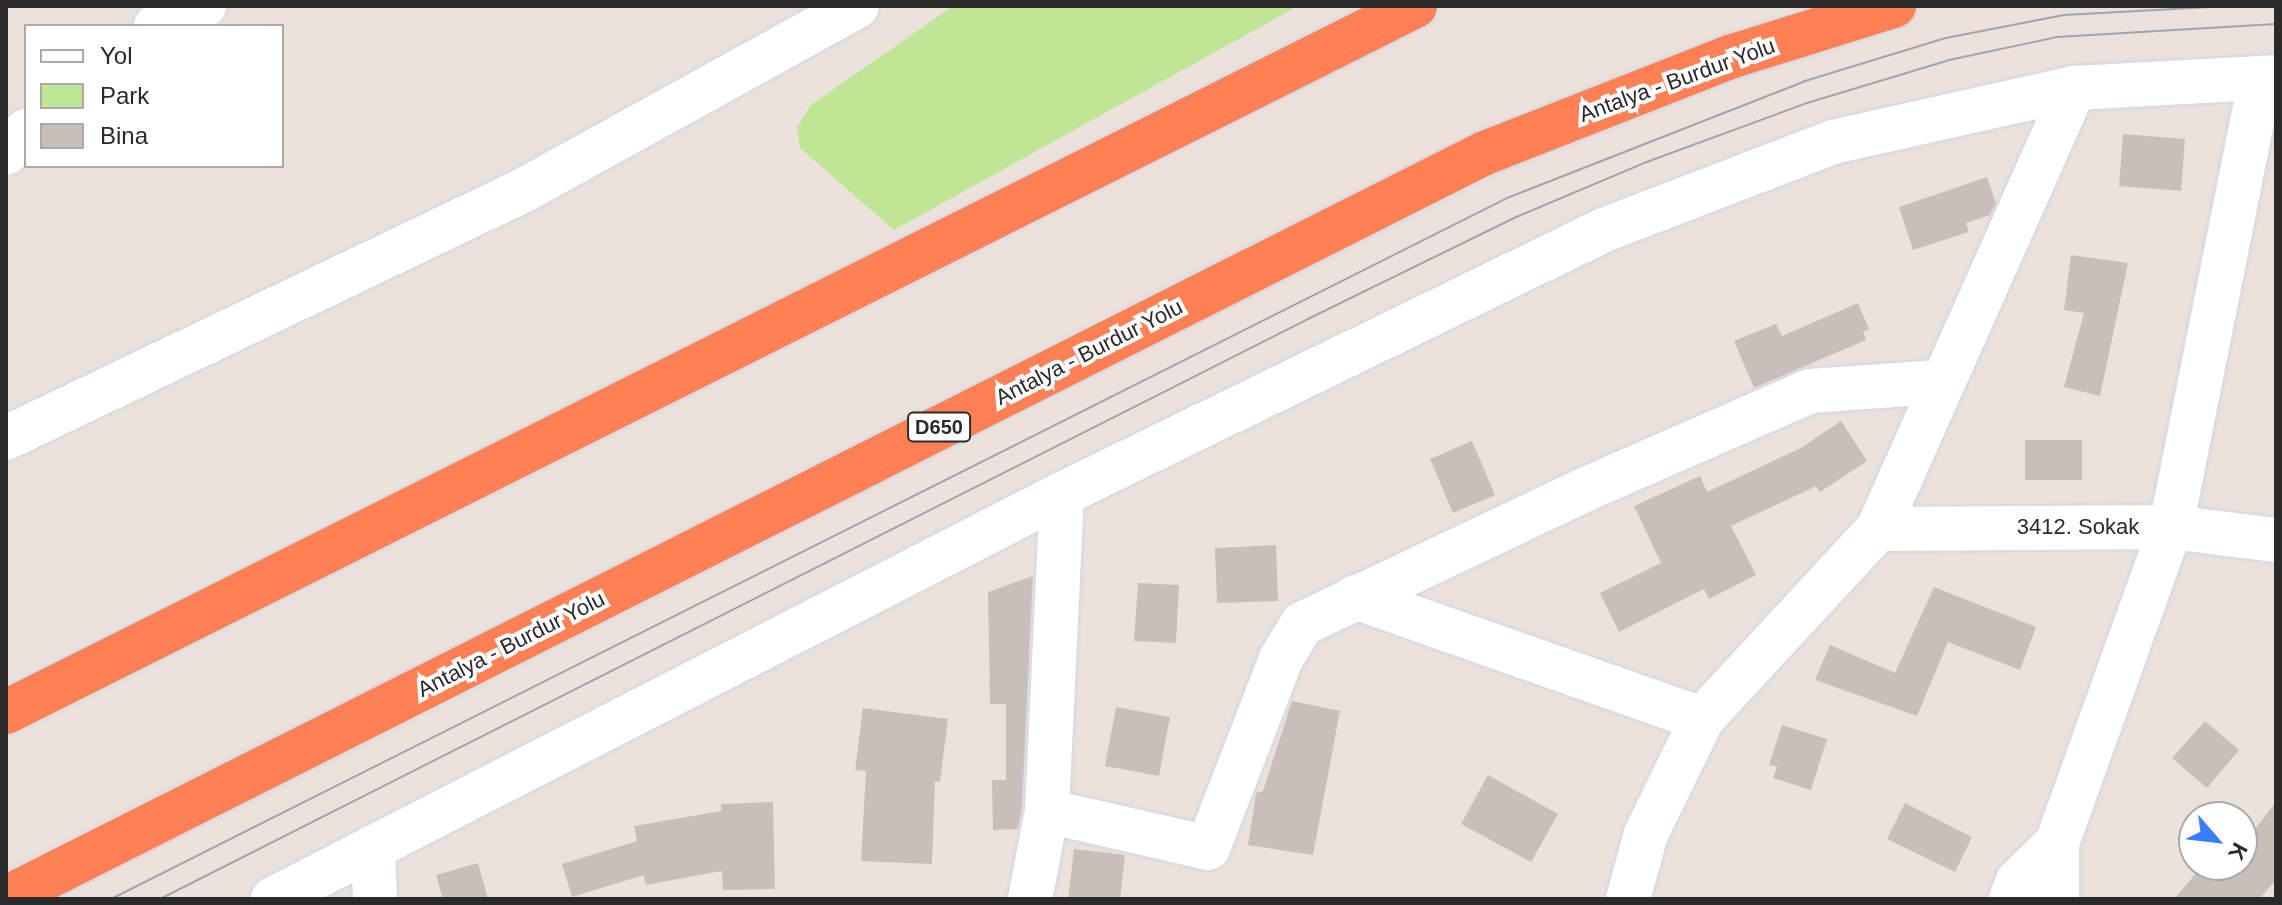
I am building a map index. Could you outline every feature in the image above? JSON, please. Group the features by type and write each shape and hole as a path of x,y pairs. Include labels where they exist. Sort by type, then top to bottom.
{"highway":[{"path":"6,712 1415,6"},
{"name":"Antalya - Burdur Yolu","path":"6,898 1485,153 1730,57 1894,6"}],"street":[{"path":"161,24 204,6"},
{"path":"6,438 524,190 857,6"},
{"path":"273,899 1062,494 1604,230 1833,142 2074,88 2268,78 2171,527 2057,843 2057,899"},
{"path":"1628,899 1646,834 1702,719 1878,529 1940,382 2074,88"},
{"path":"6,153 24,133"},
{"path":"1047,811 1208,848 1281,659 1302,624 1355,597 1810,391 1940,382"},
{"path":"1030,899 1047,811 1062,494"},
{"name":"3412. Sokak","path":"1878,529 2171,527 2276,540"},
{"path":"1355,597 1702,719"},
{"path":"2011,899 2018,881 2057,843"},
{"path":"373,847 375,899"}],"green space":[{"path":"953,6 1298,6 894,230 800,148 797,127 811,105"}],"building":[{"path":"2123,134 2185,139 2181,191 2119,186"},
{"path":"1987,177 1996,203 1990,215 1966,223 1969,232 1913,250 1899,207"},
{"path":"2071,255 2128,263 2100,396 2064,387 2084,313 2064,310"},
{"path":"1858,303 1869,329 1863,332 1866,340 1754,388 1734,341 1776,324 1782,336"},
{"path":"1841,421 1867,461 1820,492 1816,486 1731,526 1756,575 1709,599 1704,589 1619,632 1600,593 1661,563 1634,506 1700,476 1707,492 1801,448"},
{"path":"2025,440 2082,440 2082,480 2025,480"},
{"path":"1472,441 1495,495 1453,513 1430,459"},
{"path":"1276,545 1278,601 1217,603 1215,548"},
{"path":"1033,576 1022,808 1018,829 993,830 992,780 1006,780 1006,704 990,704 988,592"},
{"path":"1138,583 1179,585 1176,643 1134,641"},
{"path":"1934,587 2036,627 2020,670 1948,642 1917,716 1815,680 1830,645 1895,673"},
{"path":"1292,701 1340,711 1313,855 1248,845 1256,793 1263,791"},
{"path":"1116,707 1170,717 1159,776 1105,766"},
{"path":"863,708 948,719 940,782 935,781 932,864 861,861 866,771 855,770"},
{"path":"2205,721 2239,750 2207,788 2172,758"},
{"path":"1782,725 1827,739 1811,790 1773,778 1777,767 1769,765"},
{"path":"1488,775 1558,814 1531,862 1461,824"},
{"path":"773,802 775,889 723,890 722,871 645,885 644,875 572,897 562,864 637,841 634,826 721,811 721,804"},
{"path":"2276,802 2276,880 2259,899 2174,899 2189,881 2258,881 2258,825"},
{"path":"1905,803 1972,837 1955,872 1887,839"},
{"path":"1074,849 1125,855 1120,899 1068,899"},
{"path":"478,863 488,899 443,899 436,875"}],"tram line":[{"path":"111,899 1507,198 1805,81 1946,38 2064,15 2229,6"},
{"path":"160,899 1308,319 1514,218 1644,163 1807,103 1949,60 2057,37 2276,24"}]}
